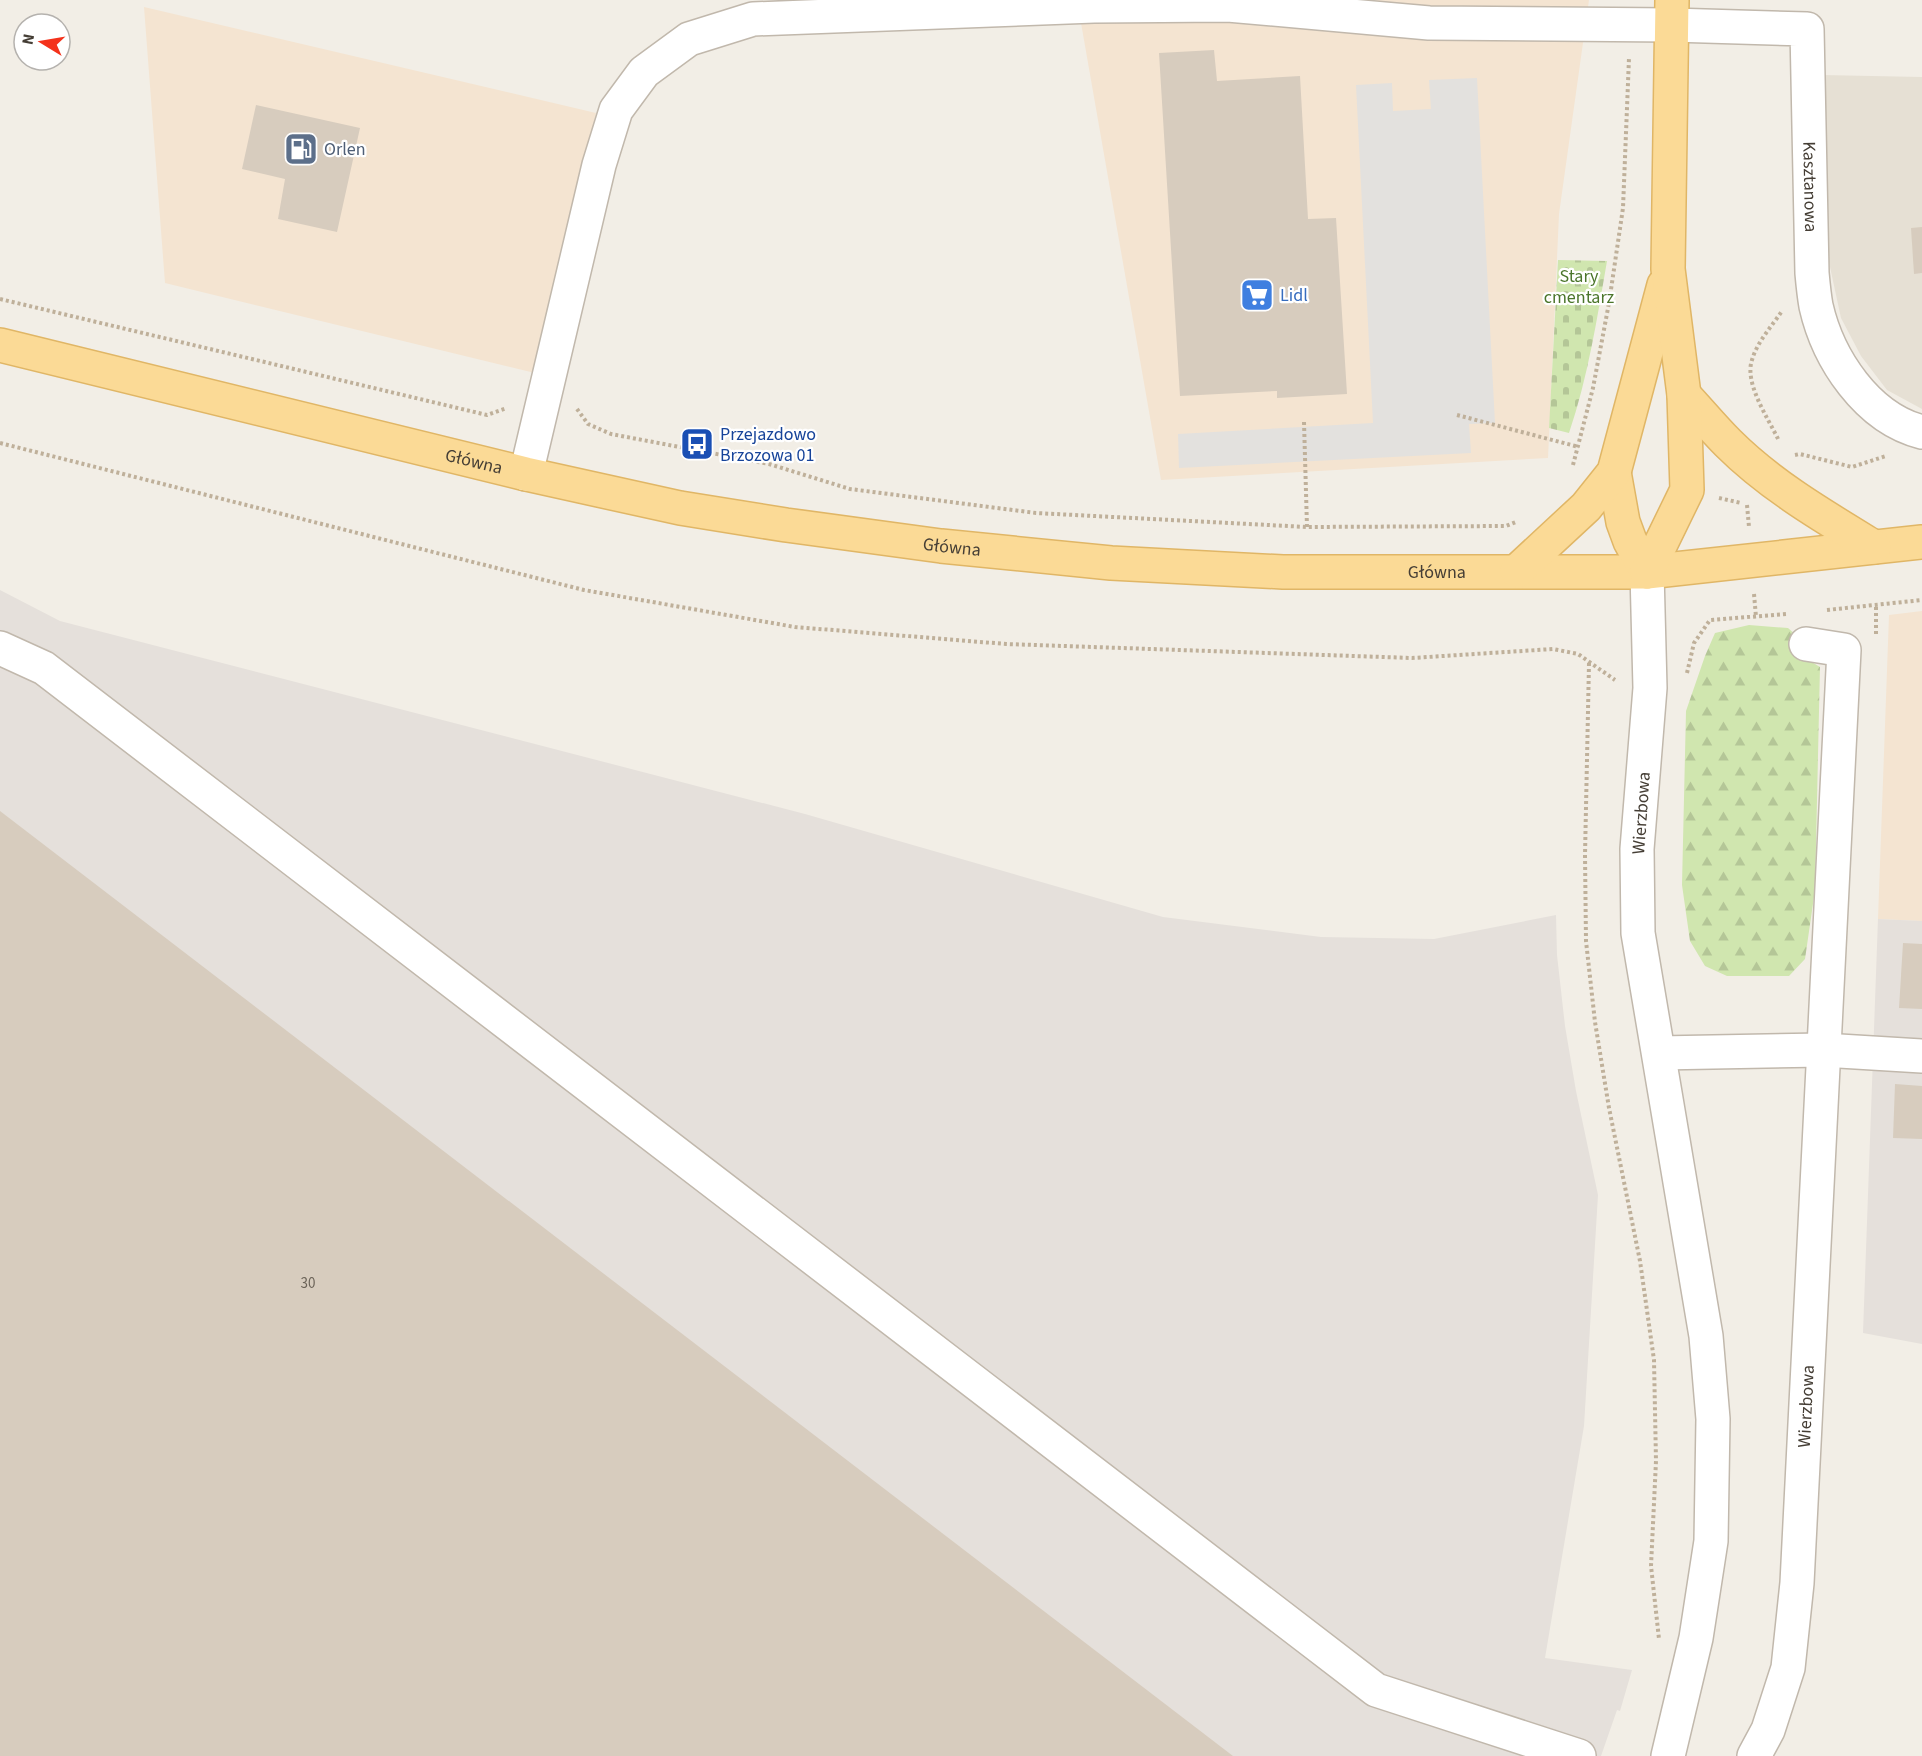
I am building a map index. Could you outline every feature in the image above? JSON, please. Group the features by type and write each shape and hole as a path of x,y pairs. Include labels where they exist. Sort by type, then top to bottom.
{"main road":[{"path":"1647,572 1687,490 1684,395 1668,269 1672,13"},
{"path":"1517,571 1586,507 1614,472 1668,269"},
{"name":"Główna","path":"0,345 526,474 680,508 941,546 1111,563 1283,572 1647,572 1922,542"},
{"path":"1684,395 1729,444 1772,481 1820,515 1874,547"},
{"path":"1614,472 1623,522 1630,541 1647,572"}],"street":[{"path":"526,474 599,165 616,110 644,72 688,39 753,19 1094,6 1228,5 1428,23 1629,26 1672,13"},
{"name":"Kasztanowa","path":"1672,13 1808,29 1813,281 1816,306 1826,336 1843,370 1864,396 1888,417 1915,430"},
{"name":"Wierzbowa","path":"1647,572 1650,688 1637,849 1638,933 1707,1336 1713,1419 1711,1541 1696,1638 1668,1756"},
{"name":"Wierzbowa","path":"1754,1756 1768,1730 1788,1668 1797,1583 1844,650 1806,644"},
{"path":"0,648 44,668 1376,1690 1579,1756"},
{"path":"1659,1053 1823,1050 1922,1056"}],"path":[{"path":"1570,470 1575,462 1593,388 1623,208 1629,26"},
{"path":"1779,440 1753,388 1751,361 1789,301 1813,281"},
{"path":"0,299 486,415"},
{"path":"574,399 576,408 588,424 611,434 769,464 850,489 1036,513 1307,527 1506,526 1524,519"},
{"path":"1457,415 1579,447"},
{"path":"1304,422 1307,527"},
{"path":"1791,457 1800,454 1852,467 1895,453 1915,430"},
{"path":"0,443 584,590 795,627 1006,644 1412,658 1552,650 1578,654 1622,685"},
{"path":"1824,610 1922,600"},
{"path":"1684,682 1694,643 1710,620 1794,614"},
{"path":"1589,663 1585,855 1586,941 1605,1087 1640,1261 1654,1360 1656,1461 1651,1566 1659,1640"}],"shaded area":[{"path":"1077,0 1589,0 1559,214 1548,458 1161,480"},
{"path":"144,7 596,113 535,373 165,283"},
{"path":"1822,75 1922,77 1922,409 1887,390 1861,356 1841,318 1827,253"},
{"path":"1477,78 1495,423 1469,424 1471,453 1179,468 1178,434 1373,423 1356,85 1392,83 1393,111 1431,109 1429,80"},
{"path":"0,590 60,621 805,814 1163,917 1321,937 1434,939 1556,915 1557,955 1565,1026 1598,1195 1584,1426 1545,1658 1632,1670 1620,1711 1617,1710 1601,1756 0,1756"},
{"path":"1922,611 1922,921 1878,919 1889,615"},
{"path":"1878,919 1922,921 1922,1344 1863,1333"}],"green space":[{"name":"Stary cmentarz","path":"1558,260 1607,261 1587,369 1569,433 1549,428"},
{"path":"1749,625 1788,628 1797,636 1800,655 1820,667 1815,890 1805,959 1789,976 1727,976 1705,966 1690,941 1682,885 1686,711 1715,633"}],"building":[{"name":"Lidl","path":"1214,50 1217,81 1300,76 1308,219 1336,218 1347,394 1277,398 1277,391 1180,396 1159,53"},
{"name":"Orlen","path":"256,105 360,128 337,232 278,219 285,179 242,169"},
{"path":"1922,227 1922,273 1914,274 1911,228"},
{"path":"0,811 1233,1756 0,1756"},
{"path":"1903,943 1922,944 1922,1009 1899,1008"},
{"path":"1895,1084 1922,1086 1922,1139 1893,1138"}],"place":[{"name":"Orlen","path":"301,149"},
{"name":"Lidl","path":"1257,295"},
{"name":"Przejazdowo Brzozowa 01","path":"697,444"}]}
